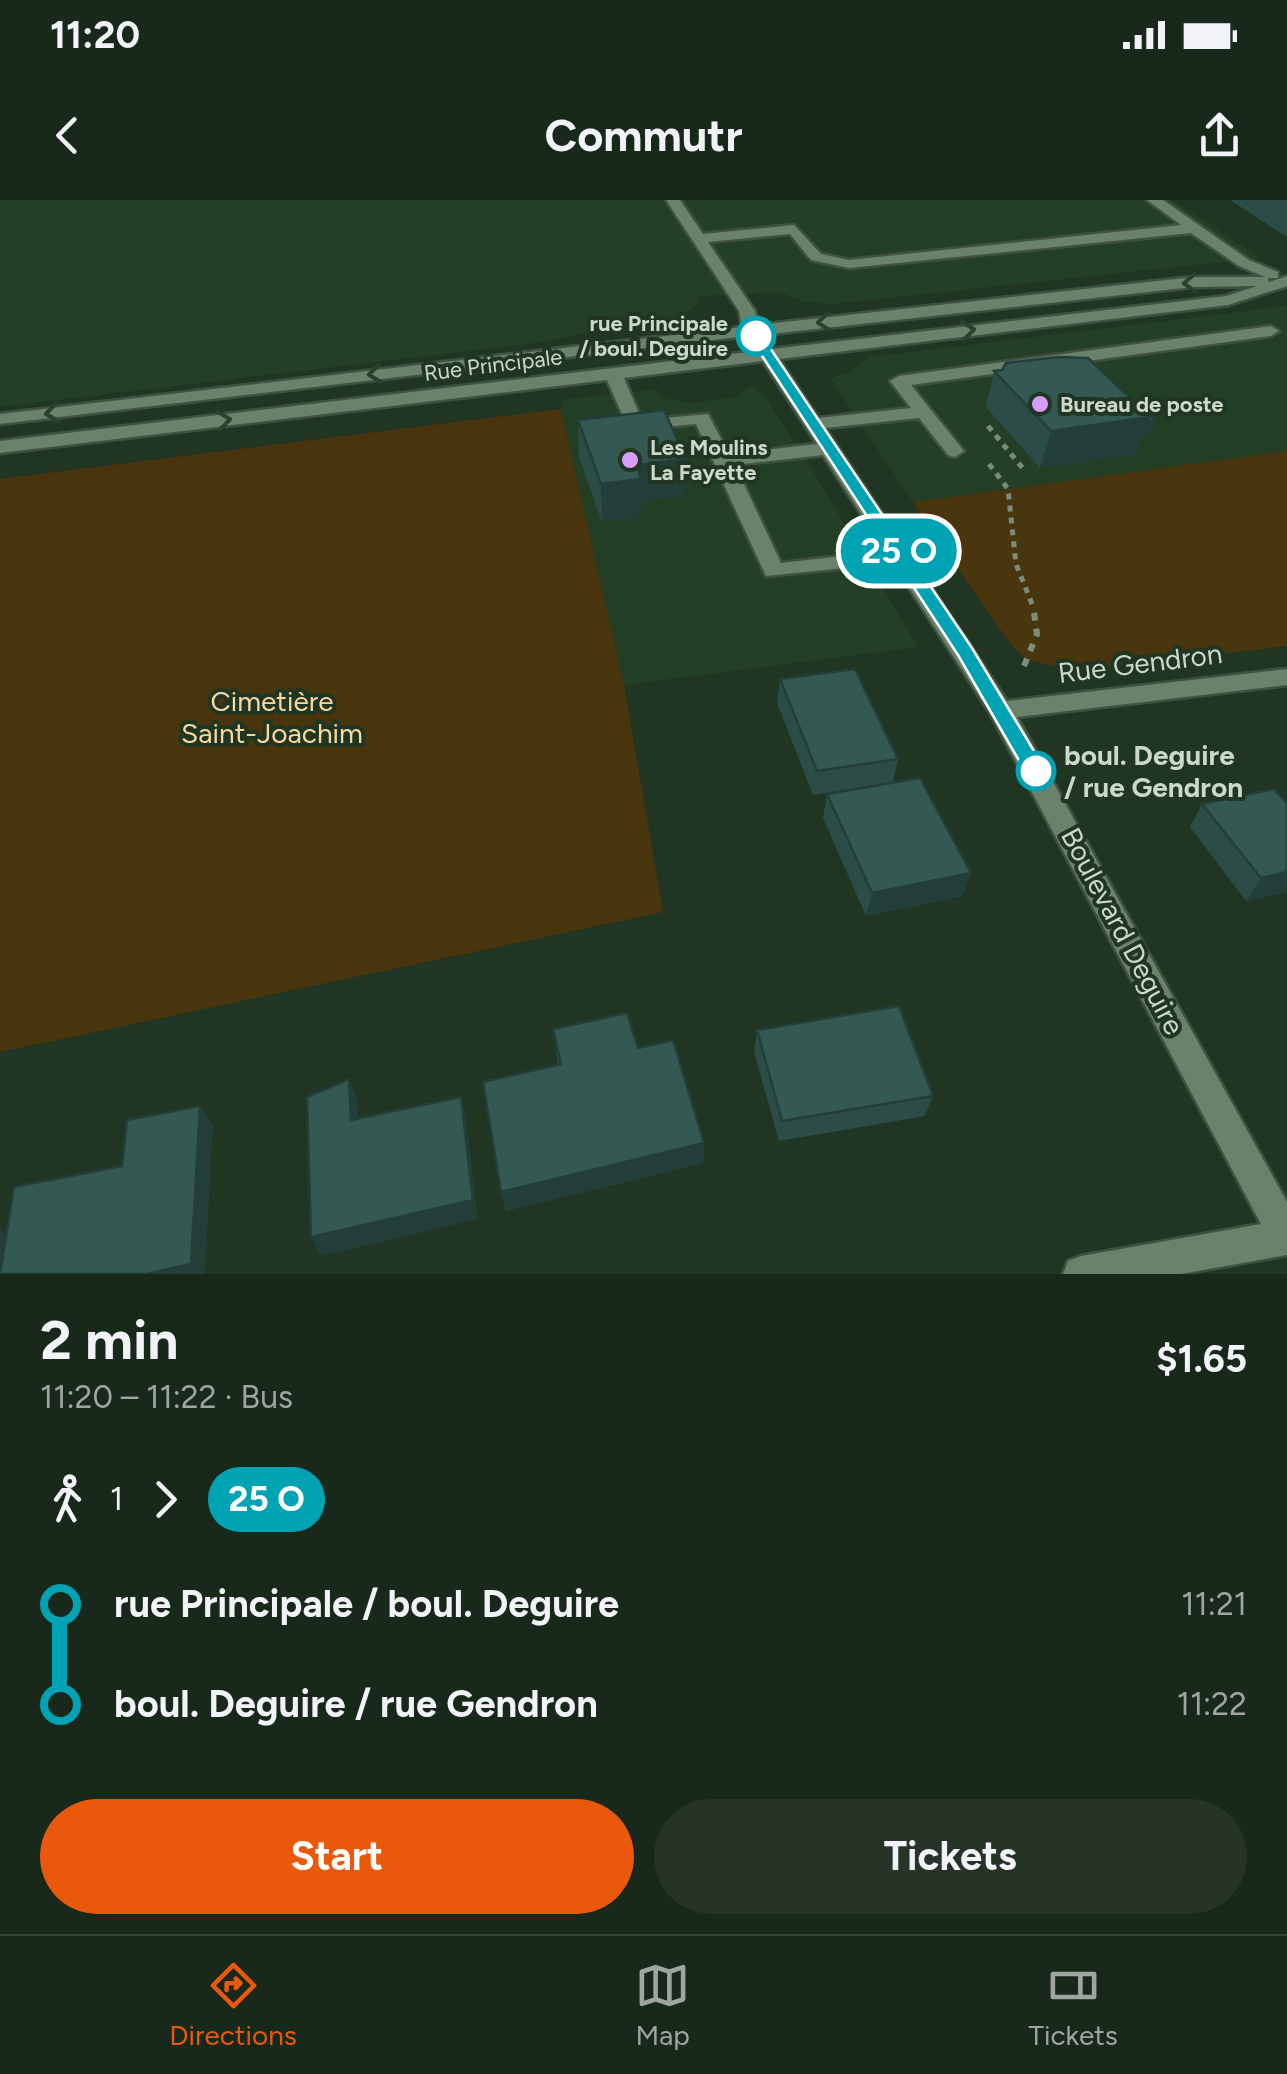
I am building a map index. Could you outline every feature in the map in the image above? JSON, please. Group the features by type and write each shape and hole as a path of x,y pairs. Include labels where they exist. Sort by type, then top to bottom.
{"street":[{"name":"Boulevard Deguire","path":"673,200 747,311 752,330 1001,710 1287,1237"},
{"path":"1154,200 1244,264 1287,280"},
{"path":"699,239 794,229 816,257 849,264 1194,228"},
{"name":"Rue Principale","path":"0,447 768,354 1242,310 1287,280"},
{"name":"Rue Principale","path":"0,419 1193,282 1287,280"},
{"path":"956,451 899,381 942,368 1271,331 1242,310"},
{"path":"613,373 636,426 702,418 774,571 902,555"},
{"path":"815,424 924,412"},
{"path":"723,461 831,448"},
{"name":"Rue Gendron","path":"1001,710 1287,677"},
{"path":"1081,1274 1287,1237"}],"path":[{"path":"980,415 1025,471"},
{"path":"956,451 978,457 1004,478 1016,516 1014,554 1019,577 1037,618 1036,641 1001,710"}],"shaded area":[{"path":"0,200 1173,200 1260,258 833,304 804,302 780,292 698,296 697,304 686,314 535,343 0,407"},
{"path":"1287,306 1287,451 913,502 830,378 845,374 870,357"},
{"path":"750,387 764,395 806,460 918,647 624,685 562,400 657,389 662,398 690,403 735,397"}],"green space":[{"name":"Cimetière Saint-Joachim","path":"561,409 624,685 663,912 0,1052 0,479"},
{"path":"1287,451 1287,646 1074,671 1028,660 1013,647 913,502"}],"building":[{"path":"1088,358 1150,417 1051,431 994,371 1002,370 1006,363"},
{"path":"664,410 686,459 636,465 641,479 601,484 578,420"},
{"path":"855,669 898,759 817,771 780,679"},
{"path":"920,778 971,873 872,893 827,794"},
{"path":"1274,789 1287,803 1287,872 1261,878 1202,804"},
{"path":"899,1006 933,1096 782,1121 757,1030"},
{"path":"627,1013 638,1048 673,1040 704,1143 501,1192 483,1082 561,1064 553,1029"},
{"path":"349,1079 351,1120 461,1097 473,1200 311,1237 307,1097"},
{"path":"200,1106 191,1264 146,1274 0,1274 14,1187 122,1166 127,1120"}],"bus line":[{"path":"756,336 966,652 1036,771"}],"place":[{"name":"rue Principale / boul. Deguire","path":"756,336"},
{"name":"Bureau de poste","path":"1040,404"},
{"name":"Les Moulins La Fayette","path":"630,460"},
{"name":"boul. Deguire / rue Gendron","path":"1036,771"}]}
